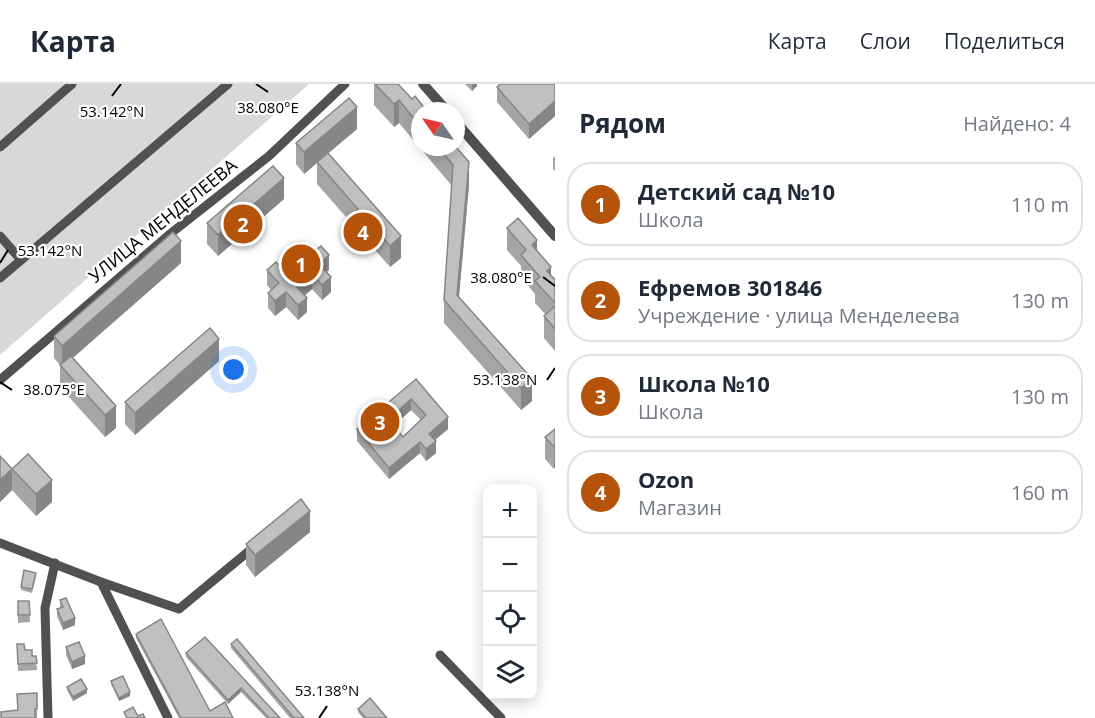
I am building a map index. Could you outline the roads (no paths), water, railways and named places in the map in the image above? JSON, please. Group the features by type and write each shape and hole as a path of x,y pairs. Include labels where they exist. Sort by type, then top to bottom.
{"street":[{"path":"0,147 72,84"},
{"path":"0,278 228,84"},
{"name":"УЛИЦА МЕНДЕЛЕЕВА","path":"0,380 170,234 269,156 345,84"},
{"path":"423,84 439,102"},
{"path":"465,132 555,236"},
{"path":"0,236 21,260"},
{"path":"0,543 178,609 262,541"},
{"path":"48,718 45,608 55,563"},
{"path":"101,582 168,718"},
{"path":"440,655 501,718"}],"place":[{"name":"Ефремов 301846","path":"243,224"},
{"name":"Ozon","path":"363,232"},
{"name":"Детский сад №10","path":"301,264"},
{"name":"Школа №10","path":"380,422"}]}
